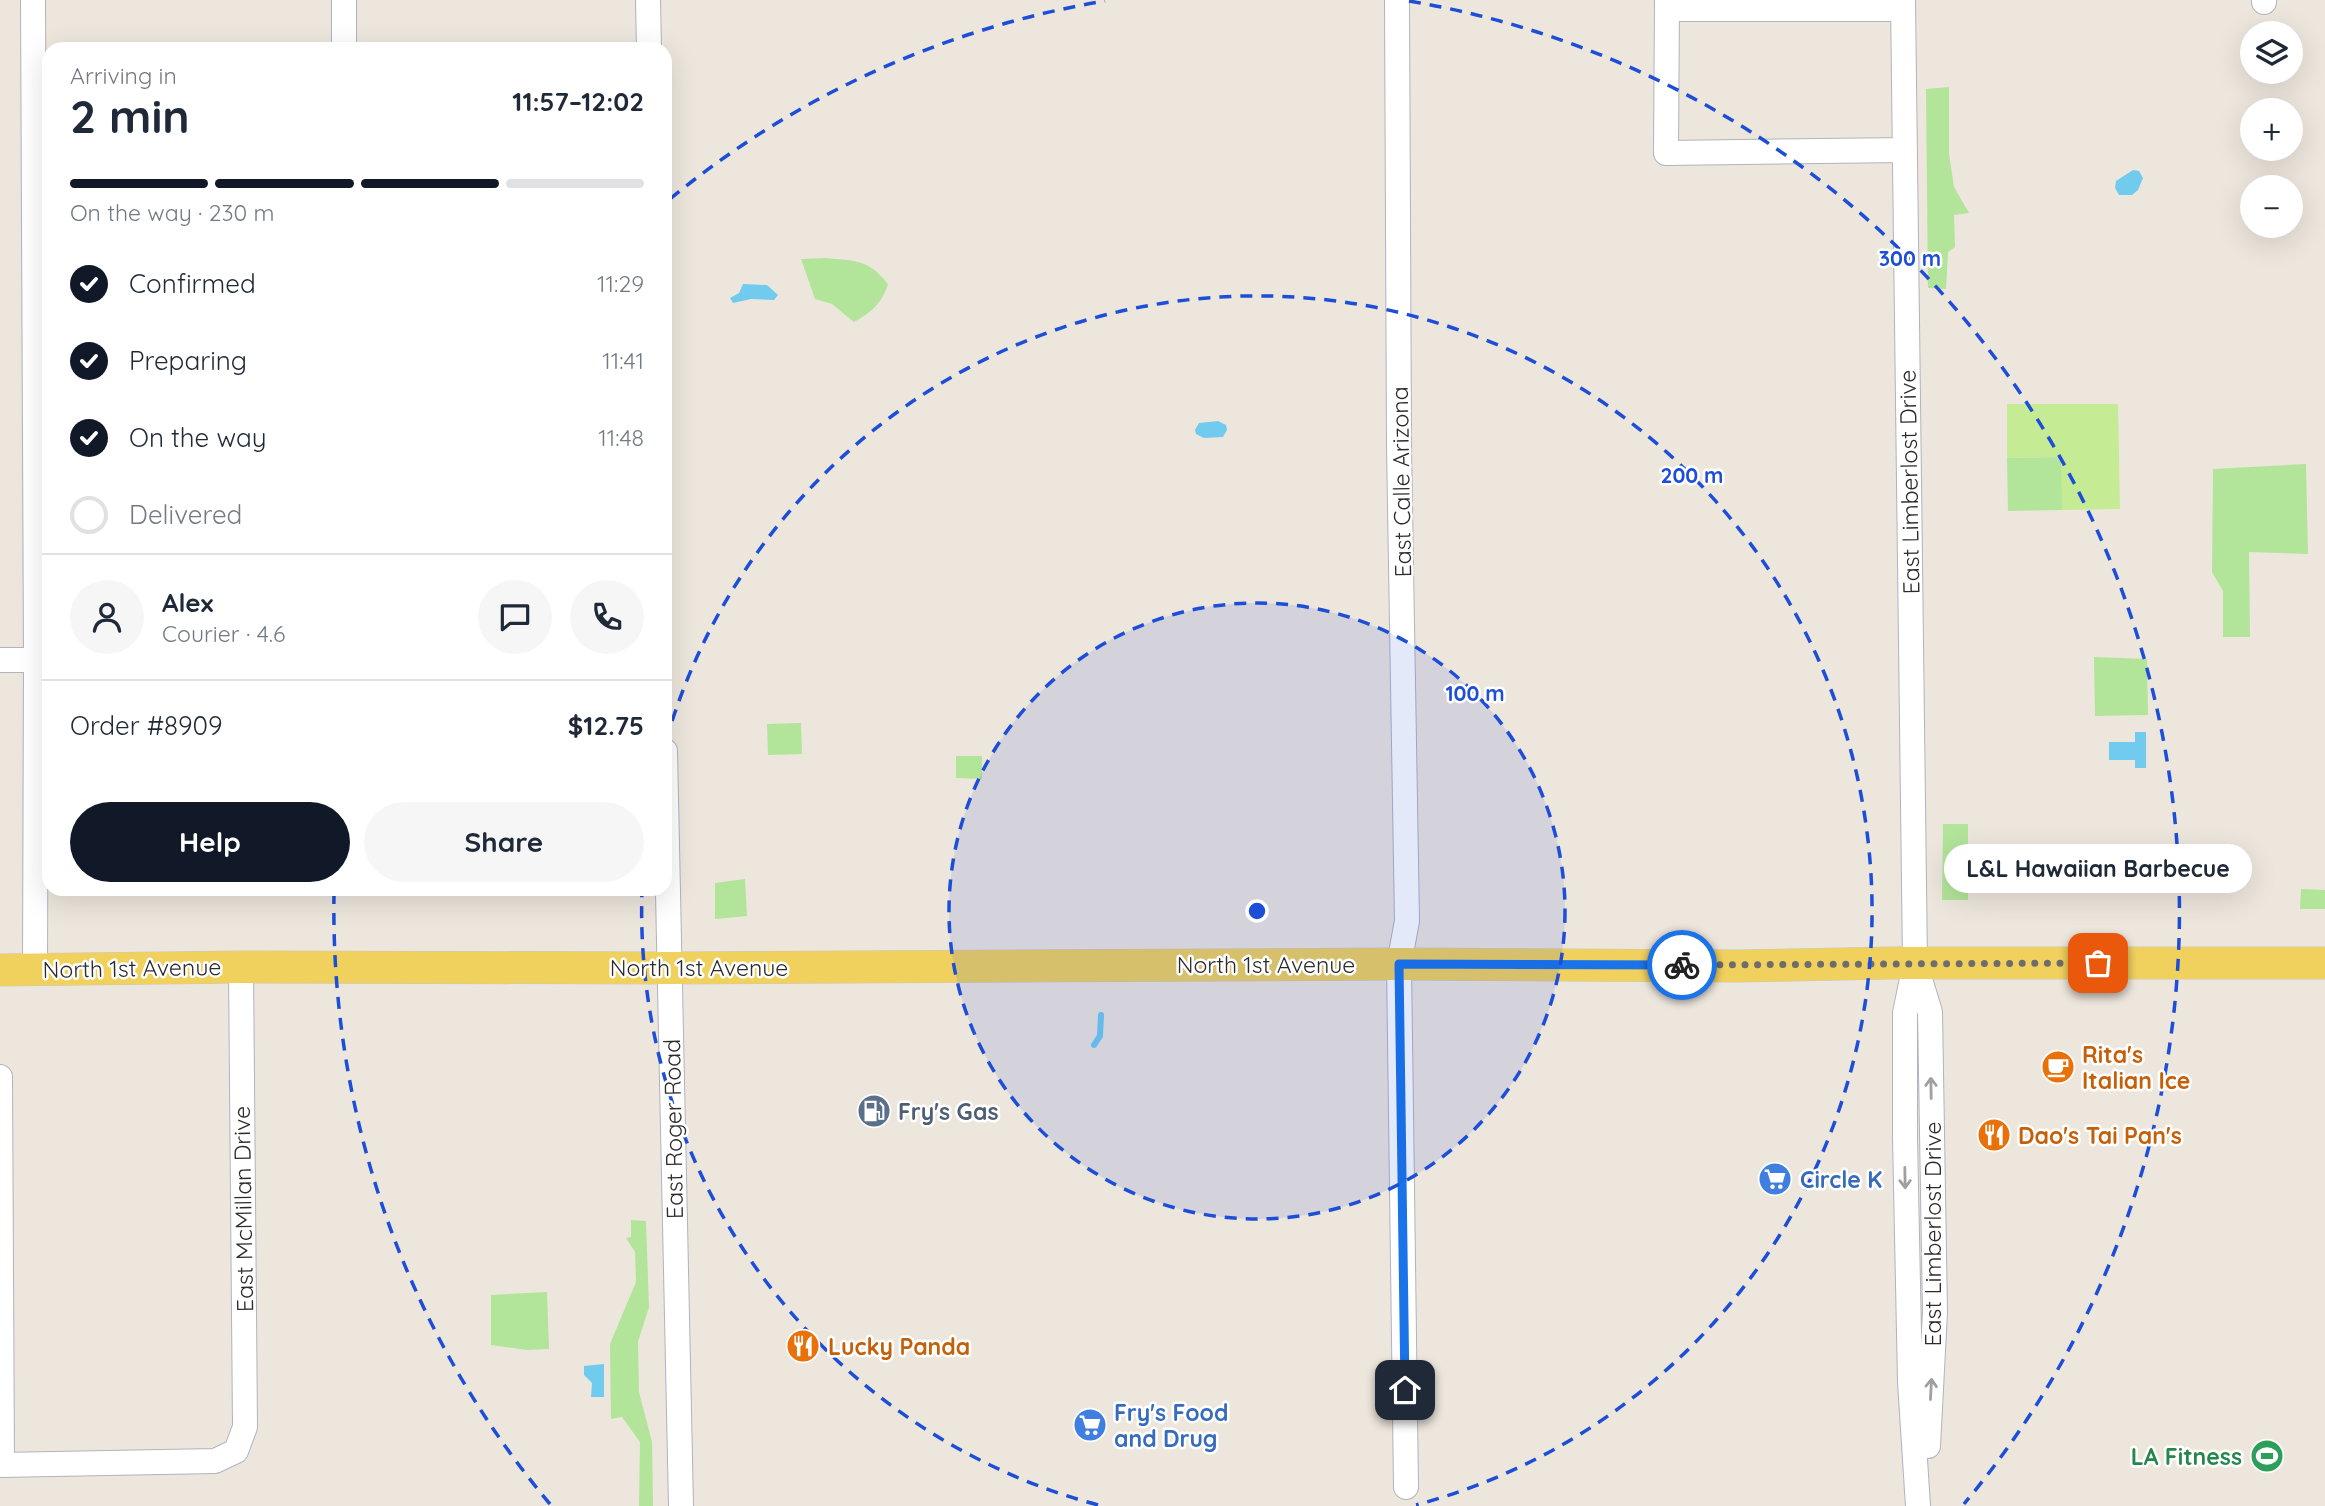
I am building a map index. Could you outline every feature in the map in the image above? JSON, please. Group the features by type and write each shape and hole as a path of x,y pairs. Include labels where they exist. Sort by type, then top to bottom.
{"main road":[{"name":"North 1st Avenue","path":"0,970 241,967 2325,963"}],"street":[{"path":"33,0 42,594"},
{"path":"344,0 344,42"},
{"path":"648,0 649,42"},
{"name":"East Calle Arizona","path":"1397,0 1399,446 1407,920 1399,964"},
{"path":"1903,5 1667,4 1666,153 1905,150"},
{"name":"East Limberlost Drive","path":"1903,5 1915,964 1905,1013 1905,1095 1910,1381 1918,1506"},
{"path":"0,660 42,660"},
{"path":"35,969 42,699"},
{"name":"East Roger Road","path":"668,896 681,1506"},
{"path":"1399,964 1406,1487"},
{"name":"East Limberlost Drive","path":"1915,964 1930,1012 1934,1220 1935,1312 1925,1506"},
{"name":"East McMillan Drive","path":"1,1465 215,1461 236,1451 245,1427 241,967"},
{"path":"0,1077 1,1465"}],"green space":[{"path":"1949,87 1949,154 1954,187 1969,213 1954,215 1955,247 1948,252 1946,289 1928,288 1926,89"},
{"path":"825,258 861,263 874,270 888,284 876,306 854,322 832,304 815,299 801,259"},
{"path":"2007,404 2118,404 2120,509 2062,510 2061,457 2007,458"},
{"path":"2062,457 2062,510 2008,511 2007,458"},
{"path":"2306,464 2308,554 2249,552 2250,637 2223,637 2223,591 2212,572 2213,469"},
{"path":"2094,657 2147,659 2148,715 2095,716"},
{"path":"801,723 802,754 768,755 767,724"},
{"path":"956,756 982,756 982,779 956,778"},
{"path":"1943,824 1968,824 1968,900 1942,900"},
{"path":"745,879 747,916 715,919 715,883"},
{"path":"2301,889 2325,890 2325,909 2300,909"},
{"path":"631,1220 646,1221 649,1307 638,1342 639,1392 652,1442 653,1506 639,1506 640,1442 622,1417 611,1419 610,1344 636,1282 635,1252 626,1238 631,1237"},
{"path":"547,1292 549,1349 527,1350 491,1345 491,1295"}],"water":[{"path":"2133,170 2139,171 2143,178 2138,190 2132,195 2119,195 2115,188 2116,181"},
{"path":"743,284 767,285 778,295 774,300 751,299 733,303 730,298 739,293"},
{"path":"1218,421 1226,425 1227,430 1223,437 1204,438 1196,434 1199,423"},
{"path":"2135,732 2146,732 2146,768 2135,768 2135,760 2109,760 2109,742 2135,742"},
{"path":"604,1364 604,1397 591,1397 592,1383 584,1375 584,1366"}],"waterway":[{"path":"1094,1045 1100,1036 1101,1015"}],"way so far":[{"path":"1682,965 2098,963"}],"place":[{"name":"L&L Hawaiian Barbecue","path":"2098,963"},
{"name":"Rita's Italian Ice","path":"2058,1067"},
{"name":"Fry's Gas","path":"874,1111"},
{"name":"Dao's Tai Pan's","path":"1994,1135"},
{"name":"Circle K","path":"1775,1179"},
{"name":"Lucky Panda","path":"803,1346"},
{"name":"Fry's Food and Drug","path":"1090,1425"},
{"name":"LA Fitness","path":"2267,1456"}],"route":[{"path":"1405,1390 1399,964 1682,965"}]}
